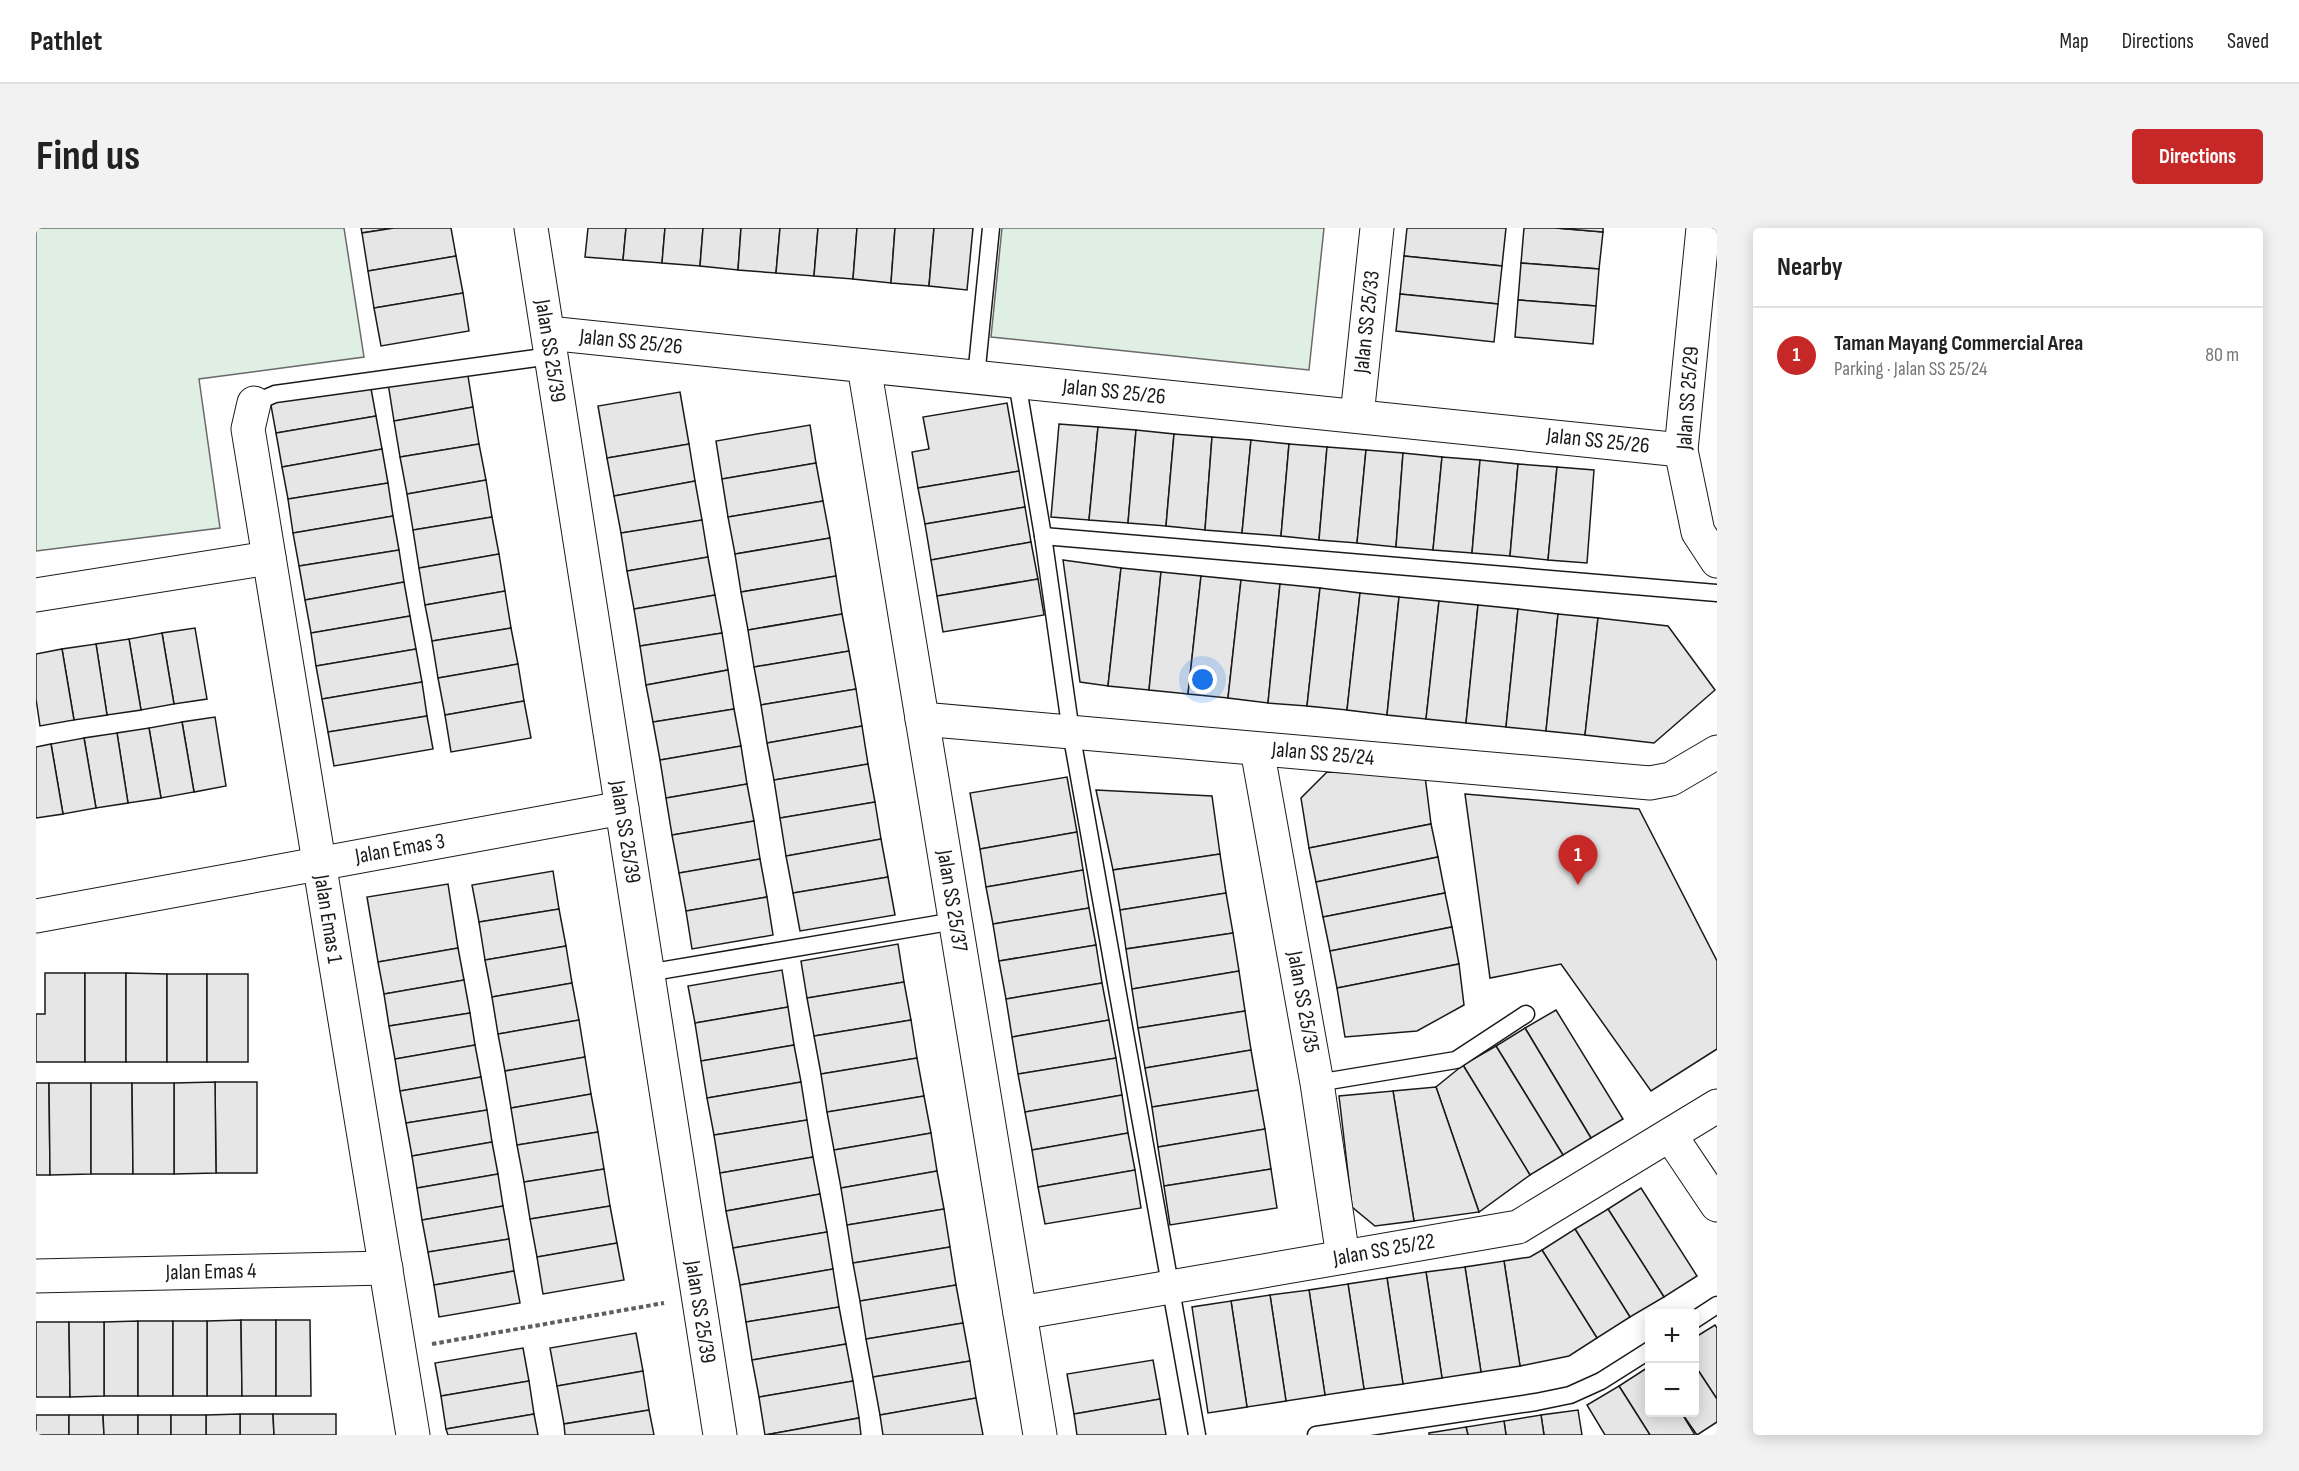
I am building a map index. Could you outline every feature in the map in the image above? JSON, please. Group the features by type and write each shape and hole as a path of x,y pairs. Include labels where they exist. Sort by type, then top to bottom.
{"street":[{"name":"Jalan SS 25/39","path":"531,228 720,1435"},
{"name":"Jalan SS 25/33","path":"1357,416 1377,228"},
{"name":"Jalan SS 25/29","path":"1703,228 1681,450 1698,532 1717,561"},
{"name":"Jalan SS 25/26","path":"549,345 864,366 1681,450"},
{"name":"Jalan SS 25/37","path":"864,366 1040,1435"},
{"name":"Jalan Emas 1","path":"254,403 248,429 413,1435"},
{"path":"36,595 269,558"},
{"name":"Jalan SS 25/24","path":"922,719 1650,783 1671,779 1717,752"},
{"name":"Jalan SS 25/35","path":"1257,749 1317,1083 1343,1257"},
{"name":"Jalan Emas 3","path":"36,916 622,808"},
{"name":"Jalan SS 25/22","path":"1020,1313 1518,1227 1717,1107"},
{"path":"1670,1135 1717,1205"},
{"name":"Jalan Emas 4","path":"36,1276 386,1269"}],"lane":[{"path":"976,378 991,228"},
{"path":"254,403 275,394 549,345"},
{"path":"1017,382 1043,536 1071,732 1197,1435"},
{"path":"1043,536 1717,593"},
{"path":"647,973 955,921"},
{"path":"1317,1083 1456,1060 1526,1014"},
{"path":"1699,1317 1717,1305"},
{"path":"1316,1435 1570,1395 1601,1382 1645,1353"}],"path":[{"path":"399,1350 698,1297"}],"green space":[{"path":"36,228 344,228 364,357 199,379 220,528 36,551"},
{"path":"1002,228 1324,228 1309,370 991,337"}],"building":[{"path":"361,228 394,228 362,233"},
{"path":"394,228 451,228 456,256 368,271 362,233"},
{"path":"588,228 626,228 623,260 585,257"},
{"path":"626,228 665,228 662,263 623,260"},
{"path":"665,228 703,228 700,266 662,263"},
{"path":"703,228 741,228 738,270 700,266"},
{"path":"741,228 780,228 776,273 738,270"},
{"path":"780,228 818,228 814,276 776,273"},
{"path":"818,228 857,228 853,279 814,276"},
{"path":"857,228 895,228 891,283 853,279"},
{"path":"895,228 934,228 929,286 891,283"},
{"path":"934,228 973,228 967,290 929,286"},
{"path":"1407,228 1506,228 1502,266 1404,256"},
{"path":"1524,228 1603,232 1599,269 1521,263"},
{"path":"1556,228 1603,228 1603,232"},
{"path":"456,256 463,293 374,308 368,271"},
{"path":"1404,256 1502,266 1498,304 1400,294"},
{"path":"1521,263 1599,269 1596,306 1518,300"},
{"path":"463,293 469,331 381,346 374,308"},
{"path":"1400,294 1498,304 1494,342 1396,331"},
{"path":"1518,300 1596,306 1593,344 1515,337"},
{"path":"467,370 473,407 394,421 388,383"},
{"path":"370,383 376,416 276,433 270,400"},
{"path":"680,392 689,444 607,458 598,406"},
{"path":"1007,403 1019,471 918,488 912,452 929,449 923,417"},
{"path":"473,407 479,444 400,457 394,421"},
{"path":"376,416 382,449 282,467 276,433"},
{"path":"1059,424 1098,427 1089,520 1051,517"},
{"path":"810,425 816,463 722,479 716,441"},
{"path":"1098,427 1136,430 1128,523 1089,520"},
{"path":"1136,430 1174,434 1166,526 1128,523"},
{"path":"1174,434 1212,437 1205,530 1166,526"},
{"path":"1212,437 1251,440 1242,533 1205,530"},
{"path":"1251,440 1289,444 1281,536 1242,533"},
{"path":"479,444 486,480 407,494 400,457"},
{"path":"689,444 695,481 614,496 607,458"},
{"path":"1289,444 1327,447 1319,540 1281,536"},
{"path":"1327,447 1366,450 1357,543 1319,540"},
{"path":"382,449 388,483 288,499 282,467"},
{"path":"1366,450 1403,453 1396,547 1357,543"},
{"path":"1403,453 1442,457 1433,550 1396,547"},
{"path":"1442,457 1480,460 1472,553 1433,550"},
{"path":"1480,460 1518,464 1510,556 1472,553"},
{"path":"816,463 823,501 728,517 722,479"},
{"path":"1518,464 1557,467 1548,560 1510,556"},
{"path":"1557,467 1594,470 1587,563 1548,560"},
{"path":"1019,471 1025,507 925,524 918,488"},
{"path":"486,480 492,517 413,530 407,494"},
{"path":"695,481 702,520 621,533 614,496"},
{"path":"388,483 393,516 293,533 288,499"},
{"path":"823,501 830,538 735,554 728,517"},
{"path":"1025,507 1031,542 931,560 925,524"},
{"path":"393,516 399,550 299,566 293,533"},
{"path":"492,517 499,554 419,568 413,530"},
{"path":"702,520 708,557 627,571 621,533"},
{"path":"830,538 836,576 741,592 735,554"},
{"path":"1031,542 1038,579 937,596 931,560"},
{"path":"399,550 404,582 305,600 299,566"},
{"path":"499,554 505,591 425,605 419,568"},
{"path":"708,557 715,595 634,609 627,571"},
{"path":"1063,560 1121,568 1108,686 1080,682"},
{"path":"1121,568 1161,572 1149,690 1108,686"},
{"path":"1161,572 1201,576 1188,694 1149,690"},
{"path":"836,576 842,614 748,630 741,592"},
{"path":"1201,576 1241,580 1228,698 1188,694"},
{"path":"1038,579 1044,615 943,632 937,596"},
{"path":"1241,580 1280,584 1268,703 1228,698"},
{"path":"404,582 410,616 311,633 305,600"},
{"path":"1280,584 1320,588 1307,706 1268,703"},
{"path":"1320,588 1360,593 1347,710 1307,706"},
{"path":"505,591 511,628 432,641 425,605"},
{"path":"1360,593 1399,597 1387,715 1347,710"},
{"path":"715,595 722,633 640,646 634,609"},
{"path":"1399,597 1439,601 1426,719 1387,715"},
{"path":"1439,601 1478,605 1466,723 1426,719"},
{"path":"1478,605 1518,609 1506,727 1466,723"},
{"path":"1518,609 1558,614 1546,731 1506,727"},
{"path":"842,614 849,651 754,667 748,630"},
{"path":"1558,614 1598,618 1585,735 1546,731"},
{"path":"410,616 416,649 316,666 311,633"},
{"path":"1598,618 1668,626 1715,690 1654,743 1585,735"},
{"path":"195,628 207,699 174,704 162,633"},
{"path":"511,628 518,664 438,678 432,641"},
{"path":"162,633 174,704 141,710 129,639"},
{"path":"722,633 728,670 646,685 640,646"},
{"path":"129,639 141,710 107,715 96,644"},
{"path":"96,644 107,715 74,720 62,649"},
{"path":"62,649 74,720 40,726 36,699 36,654"},
{"path":"416,649 422,682 322,699 316,666"},
{"path":"849,651 856,689 761,705 754,667"},
{"path":"518,664 524,701 445,715 438,678"},
{"path":"728,670 734,709 653,722 646,685"},
{"path":"422,682 427,716 328,732 322,699"},
{"path":"856,689 862,726 767,743 761,705"},
{"path":"524,701 531,738 451,752 445,715"},
{"path":"734,709 741,746 660,760 653,722"},
{"path":"427,716 433,749 334,766 328,732"},
{"path":"215,717 226,786 194,792 182,722"},
{"path":"182,722 194,792 161,798 149,728"},
{"path":"862,726 868,764 774,780 767,743"},
{"path":"149,728 161,798 128,803 117,733"},
{"path":"117,733 128,803 96,808 84,738"},
{"path":"84,738 96,808 63,814 51,744"},
{"path":"51,744 63,814 36,818 36,747"},
{"path":"741,746 747,784 666,798 660,760"},
{"path":"868,764 875,802 780,818 774,780"},
{"path":"1327,772 1425,776 1431,824 1309,848 1301,798"},
{"path":"1067,777 1077,832 980,849 970,793"},
{"path":"747,784 754,821 672,835 666,798"},
{"path":"1096,790 1212,796 1220,854 1113,870"},
{"path":"1465,794 1639,809 1717,961 1717,1049 1651,1091 1561,964 1490,978"},
{"path":"875,802 881,839 786,856 780,818"},
{"path":"754,821 760,859 679,873 672,835"},
{"path":"1431,824 1438,857 1316,882 1309,848"},
{"path":"1077,832 1083,870 986,887 980,849"},
{"path":"881,839 888,877 793,893 786,856"},
{"path":"1220,854 1226,893 1120,910 1113,870"},
{"path":"1438,857 1445,893 1323,917 1316,882"},
{"path":"760,859 767,897 686,911 679,873"},
{"path":"1083,870 1089,908 993,924 986,887"},
{"path":"553,871 559,909 479,922 472,885"},
{"path":"888,877 895,915 800,931 793,893"},
{"path":"448,884 458,948 378,962 367,897"},
{"path":"1226,893 1233,933 1126,949 1120,910"},
{"path":"1445,893 1452,927 1330,951 1323,917"},
{"path":"767,897 773,935 692,949 686,911"},
{"path":"1089,908 1096,945 999,961 993,924"},
{"path":"559,909 566,946 485,960 479,922"},
{"path":"1452,927 1459,964 1337,988 1330,951"},
{"path":"1233,933 1239,971 1132,989 1126,949"},
{"path":"898,944 904,982 807,998 801,961"},
{"path":"1096,945 1102,983 1006,999 999,961"},
{"path":"566,946 572,983 492,997 485,960"},
{"path":"458,948 464,980 384,994 378,962"},
{"path":"1459,964 1464,1005 1417,1031 1345,1037 1337,988"},
{"path":"782,970 788,1007 695,1023 688,986"},
{"path":"1239,971 1245,1011 1138,1028 1132,989"},
{"path":"45,973 85,973 85,1062 36,1062 36,1014 45,1014"},
{"path":"85,973 126,973 126,1062 85,1062"},
{"path":"126,973 167,974 167,1062 126,1062"},
{"path":"167,974 207,974 207,1062 167,1062"},
{"path":"207,974 248,974 248,1062 207,1062"},
{"path":"464,980 470,1013 389,1026 384,994"},
{"path":"904,982 911,1020 814,1036 807,998"},
{"path":"572,983 579,1020 498,1034 492,997"},
{"path":"1102,983 1109,1020 1012,1037 1006,999"},
{"path":"788,1007 794,1045 701,1061 695,1023"},
{"path":"1556,1010 1623,1119 1591,1138 1525,1028"},
{"path":"1245,1011 1251,1050 1145,1068 1138,1028"},
{"path":"470,1013 475,1045 395,1059 389,1026"},
{"path":"579,1020 585,1057 505,1071 498,1034"},
{"path":"911,1020 917,1058 821,1074 814,1036"},
{"path":"1109,1020 1116,1058 1018,1074 1012,1037"},
{"path":"1525,1028 1591,1138 1563,1155 1496,1046"},
{"path":"475,1045 481,1077 400,1091 395,1059"},
{"path":"794,1045 801,1082 707,1098 701,1061"},
{"path":"1496,1046 1563,1155 1530,1175 1463,1065"},
{"path":"1251,1050 1258,1090 1152,1107 1145,1068"},
{"path":"585,1057 591,1094 511,1108 505,1071"},
{"path":"917,1058 924,1096 827,1112 821,1074"},
{"path":"1116,1058 1122,1095 1025,1112 1018,1074"},
{"path":"1463,1065 1530,1175 1479,1212 1436,1087"},
{"path":"481,1077 487,1110 406,1123 400,1091"},
{"path":"215,1082 257,1082 257,1173 216,1173"},
{"path":"215,1082 216,1173 174,1174 174,1083"},
{"path":"801,1082 807,1120 714,1135 707,1098"},
{"path":"36,1083 49,1083 50,1175 36,1175"},
{"path":"49,1083 91,1083 91,1174 50,1175"},
{"path":"91,1083 132,1083 133,1174 91,1174"},
{"path":"132,1083 174,1083 174,1174 133,1174"},
{"path":"1436,1087 1479,1212 1414,1221 1393,1091"},
{"path":"1258,1090 1265,1129 1158,1147 1152,1107"},
{"path":"1393,1091 1414,1221 1375,1226 1352,1207 1339,1096"},
{"path":"591,1094 598,1132 517,1145 511,1108"},
{"path":"1122,1095 1128,1133 1032,1150 1025,1112"},
{"path":"924,1096 931,1133 834,1150 827,1112"},
{"path":"487,1110 492,1142 412,1156 406,1123"},
{"path":"807,1120 813,1157 720,1173 714,1135"},
{"path":"1265,1129 1271,1169 1164,1186 1158,1147"},
{"path":"598,1132 604,1169 524,1182 517,1145"},
{"path":"931,1133 937,1171 841,1188 834,1150"},
{"path":"1128,1133 1135,1170 1038,1187 1032,1150"},
{"path":"492,1142 498,1174 417,1188 412,1156"},
{"path":"813,1157 820,1194 726,1211 720,1173"},
{"path":"604,1169 610,1206 530,1219 524,1182"},
{"path":"1271,1169 1277,1208 1170,1225 1164,1186"},
{"path":"1135,1170 1141,1208 1045,1224 1038,1187"},
{"path":"937,1171 944,1209 847,1225 841,1188"},
{"path":"498,1174 503,1206 422,1220 417,1188"},
{"path":"1641,1188 1697,1276 1664,1297 1608,1209"},
{"path":"820,1194 827,1232 733,1248 726,1211"},
{"path":"503,1206 509,1239 428,1252 422,1220"},
{"path":"610,1206 617,1243 537,1257 530,1219"},
{"path":"944,1209 950,1247 853,1263 847,1225"},
{"path":"1608,1209 1664,1297 1630,1317 1575,1229"},
{"path":"1575,1229 1630,1317 1597,1338 1542,1250"},
{"path":"827,1232 833,1269 740,1285 733,1248"},
{"path":"509,1239 514,1271 434,1285 428,1252"},
{"path":"617,1243 624,1280 543,1294 537,1257"},
{"path":"950,1247 956,1285 860,1301 853,1263"},
{"path":"1542,1250 1597,1338 1569,1356 1520,1366 1504,1261 1530,1257"},
{"path":"1504,1261 1520,1366 1481,1372 1465,1267"},
{"path":"1465,1267 1481,1372 1442,1378 1426,1272"},
{"path":"833,1269 839,1307 746,1322 740,1285"},
{"path":"514,1271 520,1303 439,1317 434,1285"},
{"path":"1426,1272 1442,1378 1403,1384 1387,1278"},
{"path":"1387,1278 1403,1384 1364,1389 1348,1284"},
{"path":"1348,1284 1364,1389 1325,1395 1309,1290"},
{"path":"956,1285 963,1323 866,1339 860,1301"},
{"path":"1309,1290 1325,1395 1286,1401 1270,1295"},
{"path":"1270,1295 1286,1401 1247,1407 1231,1301"},
{"path":"1231,1301 1247,1407 1208,1413 1192,1307"},
{"path":"839,1307 846,1344 752,1360 746,1322"},
{"path":"241,1320 242,1396 207,1396 207,1321"},
{"path":"241,1320 276,1320 276,1396 242,1396"},
{"path":"276,1320 310,1320 311,1396 276,1396"},
{"path":"138,1321 138,1396 104,1396 104,1322"},
{"path":"138,1321 173,1321 173,1396 138,1396"},
{"path":"173,1321 207,1321 207,1396 173,1396"},
{"path":"36,1322 69,1322 70,1397 36,1397"},
{"path":"69,1322 104,1322 104,1396 70,1397"},
{"path":"963,1323 970,1361 873,1377 866,1339"},
{"path":"1715,1325 1717,1328 1717,1399 1699,1372 1699,1335"},
{"path":"636,1333 643,1371 557,1386 550,1348"},
{"path":"846,1344 853,1381 759,1397 752,1360"},
{"path":"523,1348 529,1381 441,1396 435,1363"},
{"path":"1153,1360 1160,1399 1074,1414 1067,1374"},
{"path":"970,1361 976,1398 880,1415 873,1377"},
{"path":"1645,1369 1645,1417 1684,1417 1695,1435 1650,1435 1619,1386"},
{"path":"643,1371 649,1410 564,1424 557,1386"},
{"path":"1699,1372 1717,1399 1717,1422 1697,1435 1684,1417 1699,1417"},
{"path":"529,1381 534,1414 446,1429 441,1396"},
{"path":"853,1381 859,1418 765,1435 759,1397"},
{"path":"1619,1386 1650,1435 1605,1435 1587,1405"},
{"path":"976,1398 983,1435 883,1435 880,1415"},
{"path":"1160,1399 1166,1435 1077,1435 1074,1414"},
{"path":"649,1410 654,1435 565,1435 564,1424"},
{"path":"1578,1410 1582,1435 1544,1435 1541,1415"},
{"path":"240,1414 273,1414 274,1435 240,1435"},
{"path":"240,1414 240,1435 206,1435 206,1415"},
{"path":"273,1414 336,1414 336,1435 274,1435"},
{"path":"534,1414 538,1435 448,1435 446,1429"},
{"path":"36,1415 69,1415 69,1435 36,1435"},
{"path":"69,1415 103,1415 104,1435 69,1435"},
{"path":"103,1415 138,1415 138,1435 104,1435"},
{"path":"138,1415 171,1415 171,1435 138,1435"},
{"path":"171,1415 206,1415 206,1435 171,1435"},
{"path":"1541,1415 1544,1435 1506,1435 1504,1421"},
{"path":"859,1418 861,1435 765,1435"},
{"path":"1504,1421 1506,1435 1468,1435 1466,1427"},
{"path":"1466,1427 1468,1435 1429,1435 1429,1433"}],"place":[{"name":"Taman Mayang Commercial Area","path":"1578,885"}]}
